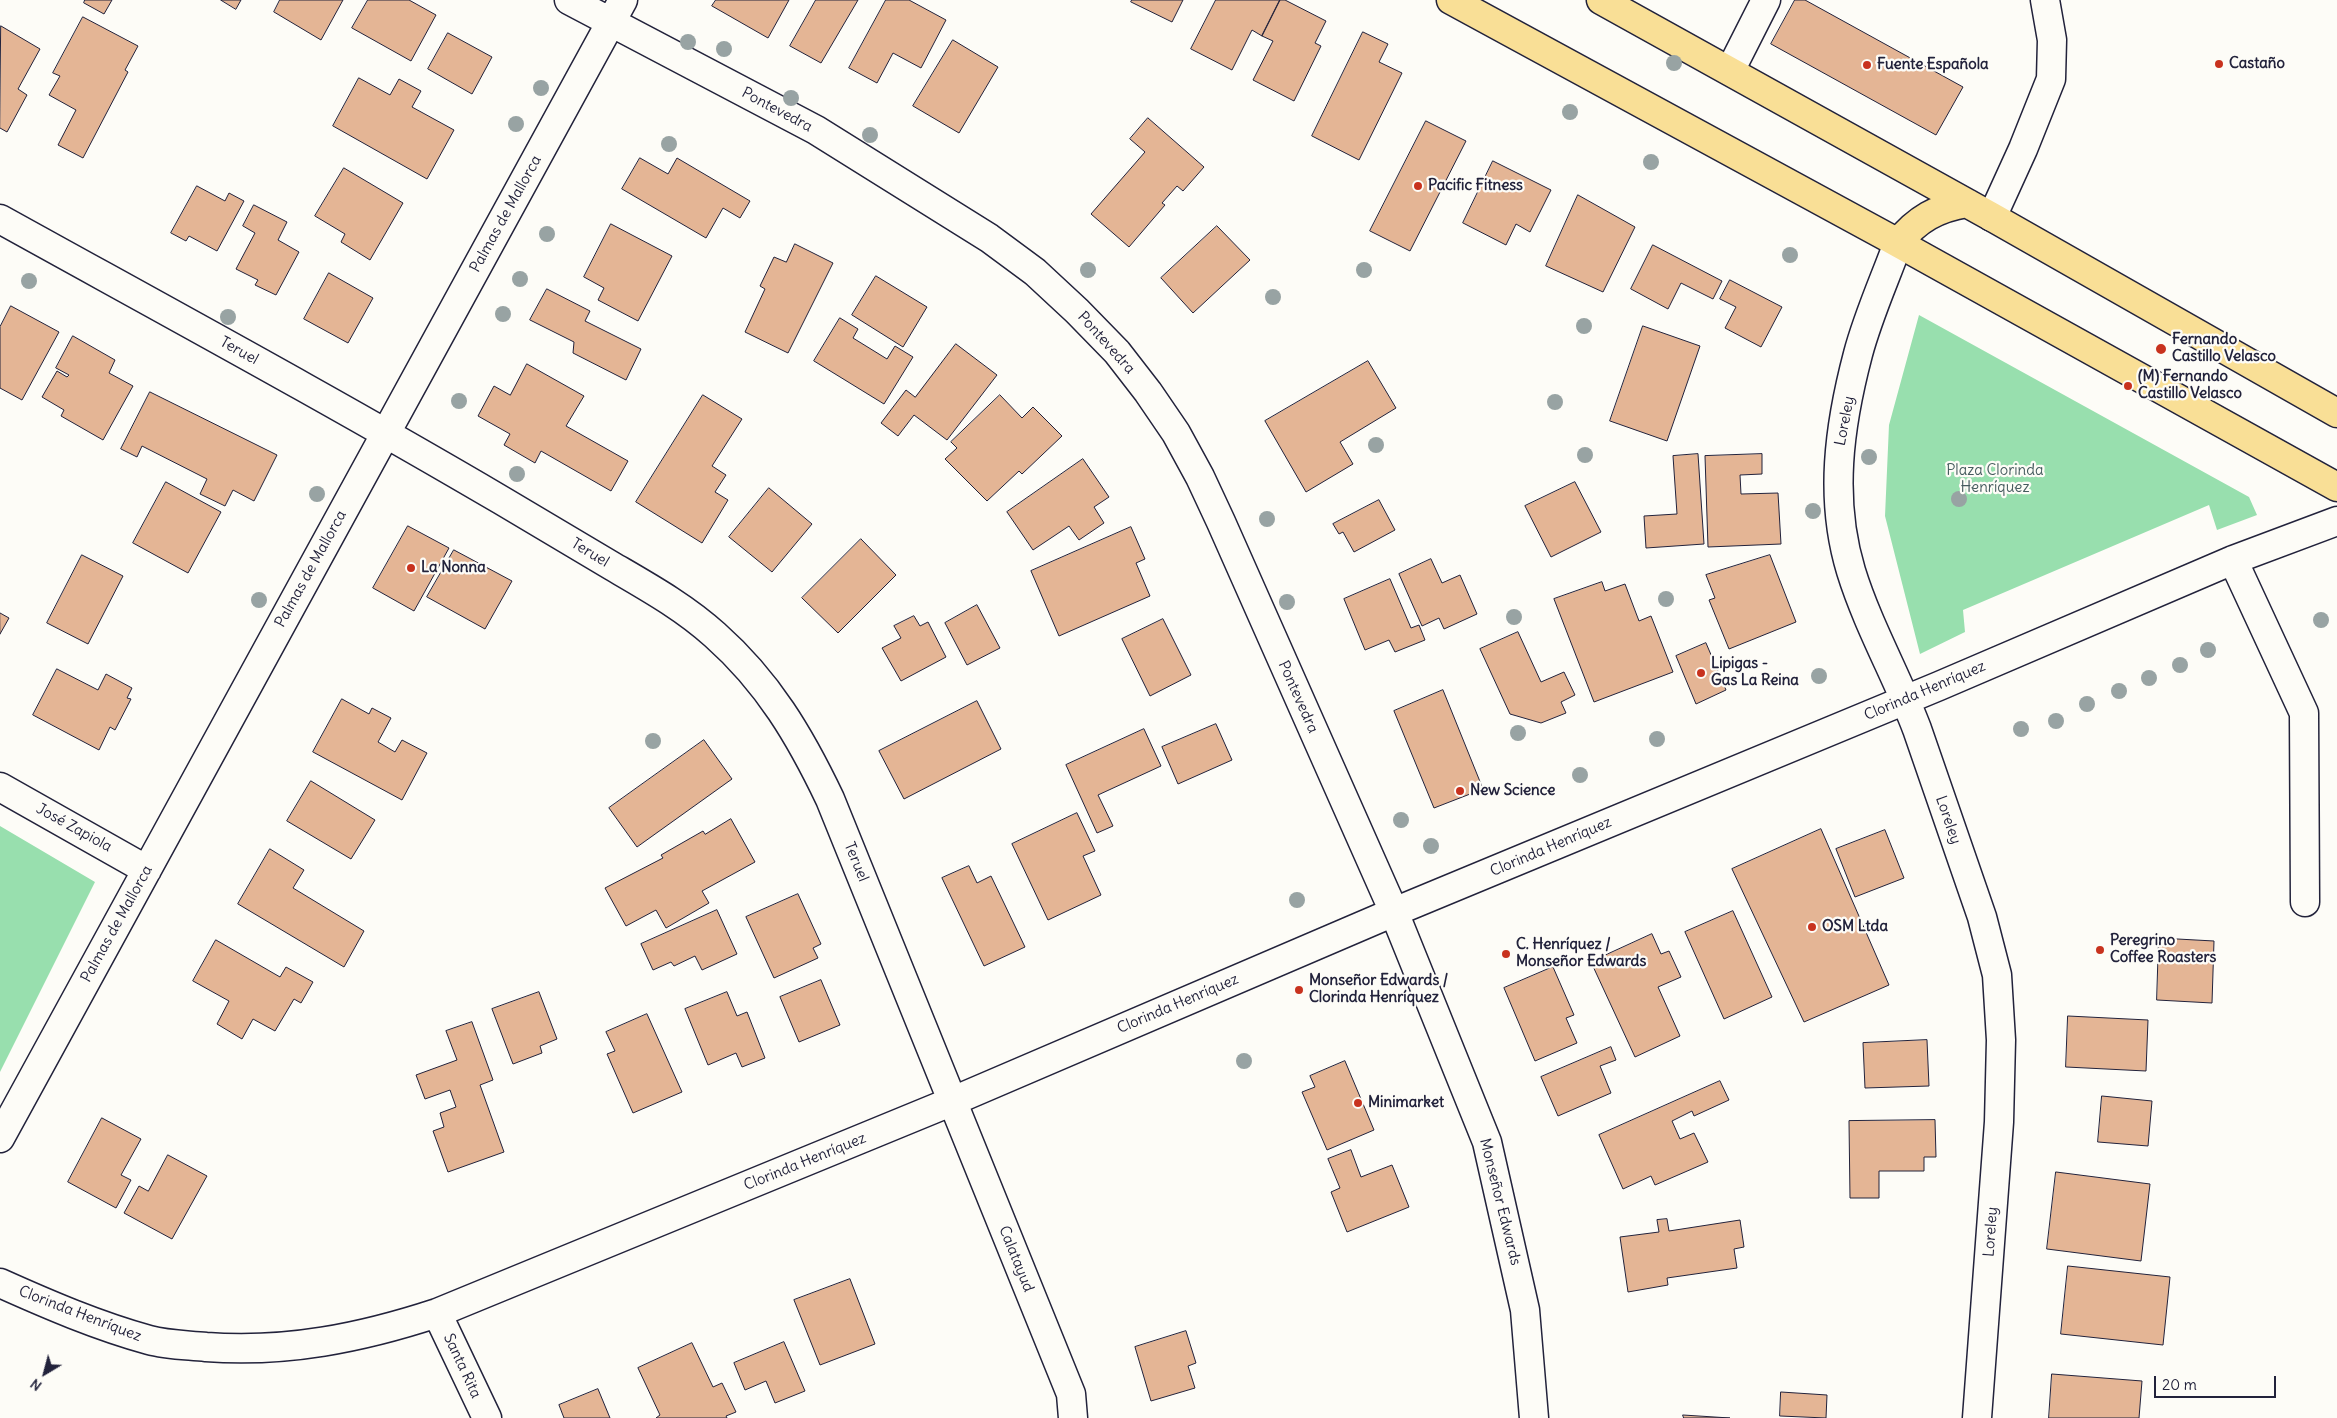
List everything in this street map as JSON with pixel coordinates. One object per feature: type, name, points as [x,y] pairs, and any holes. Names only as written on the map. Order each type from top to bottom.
[{"type":"main road","points":[[1451,0],[1898,243],[2337,486]]},
{"type":"main road","points":[[1601,0],[1992,217],[2337,413]]},
{"type":"main road","points":[[1898,243],[1917,222],[1933,212],[1967,203]]},
{"type":"street","name":"Pontevedra","points":[[569,0],[617,11],[816,130],[989,238],[1035,272],[1077,310],[1117,352],[1148,392],[1176,433],[1200,477],[1394,912]]},
{"type":"street","points":[[1730,71],[1766,0]]},
{"type":"street","points":[[1992,217],[2023,149],[2051,80],[2052,40],[2050,16],[2045,0]]},
{"type":"street","name":"Palmas de Mallorca","points":[[0,1138],[617,11]]},
{"type":"street","name":"Teruel","points":[[0,219],[386,432],[676,604],[714,634],[750,668],[782,708],[808,752],[827,791],[953,1101]]},
{"type":"street","name":"Loreley","points":[[1898,243],[1858,353],[1838,458],[1840,524],[1851,570],[1866,615],[1906,700],[1982,917],[1997,975],[2001,1040],[1999,1122],[1977,1418]]},
{"type":"street","name":"Clorinda Henríquez","points":[[0,1283],[88,1320],[151,1340],[225,1348],[274,1348],[330,1342],[384,1330],[438,1313],[953,1101],[1394,912],[1906,700],[2233,560],[2337,521]]},
{"type":"street","points":[[2233,560],[2304,713],[2305,902]]},
{"type":"street","name":"José Zapiola","points":[[0,787],[147,870]]},
{"type":"street","name":"Monseñor Edwards","points":[[1394,912],[1487,1142],[1525,1310],[1534,1418]]},
{"type":"street","name":"Calatayud","points":[[953,1101],[1071,1394],[1074,1418]]},
{"type":"street","name":"Santa Rita","points":[[438,1313],[487,1418]]},
{"type":"green space","name":"Plaza Clorinda Henríquez","points":[[1919,315],[2249,497],[2257,515],[2217,530],[2209,505],[1963,610],[1965,632],[1920,654],[1885,516],[1889,425]]},
{"type":"green space","points":[[0,826],[95,882],[0,1072]]},
{"type":"building","points":[[85,0],[112,0],[104,14],[84,3]]},
{"type":"building","points":[[221,0],[241,0],[236,9]]},
{"type":"building","points":[[280,0],[343,0],[321,40],[274,12]]},
{"type":"building","points":[[368,0],[409,0],[436,15],[411,61],[352,28]]},
{"type":"building","points":[[716,0],[789,0],[768,38],[712,6]]},
{"type":"building","points":[[816,0],[858,0],[821,63],[790,46]]},
{"type":"building","points":[[886,0],[909,0],[946,20],[921,68],[893,53],[877,83],[849,68]]},
{"type":"building","points":[[1132,0],[1183,0],[1172,22],[1131,2]]},
{"type":"building","points":[[1216,0],[1280,0],[1262,36],[1252,30],[1232,70],[1191,49]]},
{"type":"building","points":[[1280,0],[1285,0],[1326,21],[1315,43],[1321,46],[1294,101],[1253,80],[1273,41],[1262,36]]},
{"type":"building","name":"Fuente Española","points":[[1795,0],[1805,0],[1963,87],[1936,135],[1771,44]]},
{"type":"building","points":[[83,17],[138,46],[125,70],[128,72],[83,158],[58,145],[76,110],[49,95],[60,76],[53,73]]},
{"type":"building","points":[[1,26],[40,49],[18,89],[27,95],[7,132],[0,128]]},
{"type":"building","points":[[1363,32],[1388,44],[1379,62],[1402,73],[1359,160],[1312,136]]},
{"type":"building","points":[[448,33],[492,57],[472,94],[428,69]]},
{"type":"building","points":[[953,40],[998,67],[959,133],[913,106]]},
{"type":"building","points":[[359,78],[390,95],[399,79],[421,91],[412,107],[454,130],[427,179],[333,126]]},
{"type":"building","points":[[1148,118],[1204,167],[1183,191],[1177,186],[1162,203],[1165,205],[1129,247],[1091,214],[1145,152],[1130,139]]},
{"type":"building","name":"Pacific Fitness","points":[[1426,121],[1466,141],[1410,251],[1370,231]]},
{"type":"building","points":[[640,158],[668,174],[677,158],[750,201],[740,218],[723,208],[706,238],[622,189]]},
{"type":"building","points":[[1493,161],[1551,190],[1530,232],[1516,224],[1506,245],[1463,223]]},
{"type":"building","points":[[344,168],[403,203],[370,260],[341,242],[345,234],[315,216]]},
{"type":"building","points":[[197,186],[225,201],[229,193],[244,201],[217,251],[189,236],[186,241],[171,233]]},
{"type":"building","points":[[1578,195],[1635,227],[1603,292],[1546,266]]},
{"type":"building","points":[[254,205],[287,222],[278,240],[299,252],[276,295],[255,285],[258,280],[236,269],[255,233],[243,226]]},
{"type":"building","points":[[611,224],[672,256],[638,321],[598,300],[604,288],[584,277]]},
{"type":"building","points":[[1217,226],[1250,260],[1193,313],[1161,278]]},
{"type":"building","points":[[795,244],[833,263],[788,353],[745,332],[765,289],[760,286],[774,257],[786,262]]},
{"type":"building","points":[[1653,245],[1722,281],[1713,299],[1681,283],[1668,309],[1631,289]]},
{"type":"building","points":[[329,273],[373,298],[348,343],[304,319]]},
{"type":"building","points":[[876,276],[927,307],[903,347],[852,315]]},
{"type":"building","points":[[1730,280],[1782,307],[1761,347],[1725,328],[1736,307],[1720,299]]},
{"type":"building","points":[[547,289],[590,311],[585,321],[641,349],[626,380],[573,353],[574,342],[530,320]]},
{"type":"building","points":[[11,306],[59,332],[22,400],[0,388],[0,327]]},
{"type":"building","points":[[840,318],[858,329],[853,338],[887,359],[895,346],[913,357],[884,404],[814,361]]},
{"type":"building","points":[[1643,326],[1700,346],[1667,441],[1610,421]]},
{"type":"building","points":[[73,336],[115,360],[109,373],[133,386],[103,440],[61,416],[64,410],[42,397],[57,371],[67,377],[69,375],[56,368]]},
{"type":"building","points":[[956,344],[997,375],[947,440],[914,415],[898,436],[881,423],[906,390],[915,397]]},
{"type":"building","points":[[1368,361],[1396,408],[1340,442],[1353,464],[1306,492],[1265,421]]},
{"type":"building","points":[[527,364],[584,396],[566,426],[628,461],[611,491],[541,451],[535,463],[504,445],[510,434],[478,416],[494,386],[510,395]]},
{"type":"building","points":[[150,392],[277,455],[254,501],[233,490],[225,506],[200,494],[207,479],[142,446],[137,457],[121,449]]},
{"type":"building","points":[[703,395],[742,419],[712,466],[726,475],[715,492],[728,500],[702,543],[636,502]]},
{"type":"building","points":[[1000,395],[1022,418],[1033,407],[1062,436],[1022,474],[1019,471],[987,501],[945,459],[957,448],[951,442]]},
{"type":"building","points":[[1698,454],[1704,544],[1646,548],[1644,516],[1677,514],[1673,456]]},
{"type":"building","points":[[1762,454],[1762,474],[1740,475],[1741,494],[1778,493],[1781,544],[1708,547],[1705,456]]},
{"type":"building","points":[[1083,459],[1109,497],[1094,507],[1104,523],[1079,540],[1069,526],[1033,550],[1007,512]]},
{"type":"building","points":[[166,482],[221,512],[188,573],[133,543]]},
{"type":"building","points":[[1575,482],[1601,532],[1551,557],[1525,506]]},
{"type":"building","points":[[769,488],[812,524],[772,572],[729,537]]},
{"type":"building","points":[[1379,500],[1395,530],[1354,552],[1343,532],[1339,534],[1333,524]]},
{"type":"building","name":"La Nonna","points":[[408,526],[449,548],[414,611],[373,588]]},
{"type":"building","points":[[1131,527],[1145,559],[1136,563],[1150,596],[1059,636],[1031,571]]},
{"type":"building","points":[[861,539],[896,575],[838,633],[802,598]]},
{"type":"building","points":[[454,550],[512,581],[485,629],[427,597]]},
{"type":"building","points":[[82,555],[123,576],[88,644],[47,623]]},
{"type":"building","points":[[1770,555],[1796,622],[1729,649],[1709,600],[1715,598],[1706,575]]},
{"type":"building","points":[[1431,559],[1442,583],[1460,575],[1477,614],[1444,629],[1439,618],[1422,626],[1399,574]]},
{"type":"building","points":[[1390,579],[1411,628],[1419,625],[1425,640],[1395,652],[1389,640],[1365,650],[1344,599]]},
{"type":"building","points":[[1602,582],[1605,591],[1625,584],[1639,621],[1651,616],[1673,672],[1594,702],[1554,599]]},
{"type":"building","points":[[977,605],[1000,648],[967,665],[945,623]]},
{"type":"building","points":[[0,613],[9,618],[0,634]]},
{"type":"building","points":[[914,616],[920,626],[928,622],[946,657],[901,681],[882,648],[901,638],[894,626]]},
{"type":"building","points":[[1163,619],[1191,675],[1150,696],[1122,639]]},
{"type":"building","points":[[1518,632],[1541,682],[1564,672],[1575,695],[1561,702],[1566,713],[1541,723],[1510,714],[1480,649]]},
{"type":"building","name":"Lipigas - Gas La Reina","points":[[1706,643],[1726,690],[1696,704],[1676,656]]},
{"type":"building","points":[[57,669],[98,690],[106,674],[132,688],[127,698],[131,699],[115,730],[110,727],[99,750],[33,715]]},
{"type":"building","points":[[1443,690],[1483,789],[1434,808],[1394,711]]},
{"type":"building","points":[[342,699],[369,714],[372,708],[391,718],[378,742],[395,752],[402,740],[427,753],[402,800],[313,752]]},
{"type":"building","points":[[977,701],[1001,749],[904,799],[879,751]]},
{"type":"building","points":[[1216,724],[1232,760],[1178,784],[1162,747]]},
{"type":"building","points":[[1144,729],[1161,766],[1098,795],[1113,826],[1097,833],[1066,765]]},
{"type":"building","points":[[704,740],[732,779],[637,847],[609,808]]},
{"type":"building","points":[[311,781],[375,820],[351,859],[287,821]]},
{"type":"building","points":[[1077,813],[1095,851],[1083,856],[1101,895],[1048,920],[1012,844]]},
{"type":"building","points":[[731,819],[755,862],[702,891],[709,903],[666,928],[656,910],[626,926],[605,888],[663,858],[661,855],[703,831],[705,834]]},
{"type":"building","name":"OSM Ltda","points":[[1821,829],[1889,985],[1804,1022],[1732,869]]},
{"type":"building","points":[[1885,830],[1904,878],[1855,897],[1836,849]]},
{"type":"building","points":[[270,849],[304,870],[293,888],[364,931],[344,967],[238,904]]},
{"type":"building","points":[[969,866],[977,883],[991,876],[1025,947],[984,966],[942,878]]},
{"type":"building","points":[[798,894],[821,944],[813,948],[818,958],[774,978],[746,917]]},
{"type":"building","points":[[717,910],[737,954],[702,970],[695,956],[674,966],[671,962],[653,970],[641,944]]},
{"type":"building","points":[[1733,911],[1772,997],[1724,1019],[1685,932]]},
{"type":"building","points":[[1652,934],[1661,954],[1669,951],[1681,977],[1658,987],[1680,1036],[1635,1057],[1591,962]]},
{"type":"building","points":[[2159,938],[2214,941],[2212,1003],[2157,1000]]},
{"type":"building","points":[[216,940],[280,977],[286,967],[313,982],[301,1003],[294,999],[275,1031],[253,1019],[242,1039],[217,1024],[229,1001],[193,981]]},
{"type":"building","points":[[1553,967],[1574,1015],[1566,1018],[1577,1043],[1535,1061],[1504,988]]},
{"type":"building","points":[[821,980],[840,1025],[799,1042],[780,997]]},
{"type":"building","points":[[539,992],[557,1039],[540,1046],[542,1053],[513,1064],[492,1009]]},
{"type":"building","points":[[727,992],[737,1016],[747,1012],[765,1058],[742,1067],[736,1053],[708,1065],[685,1009]]},
{"type":"building","points":[[647,1014],[682,1092],[633,1113],[607,1054],[615,1051],[606,1032]]},
{"type":"building","points":[[2068,1016],[2148,1020],[2146,1071],[2066,1067]]},
{"type":"building","points":[[472,1022],[493,1080],[480,1085],[504,1152],[448,1172],[433,1131],[444,1127],[440,1113],[456,1107],[450,1090],[425,1099],[416,1075],[457,1060],[446,1031]]},
{"type":"building","points":[[1927,1040],[1929,1086],[1865,1088],[1863,1043]]},
{"type":"building","points":[[1611,1047],[1616,1060],[1600,1066],[1611,1093],[1558,1116],[1541,1077]]},
{"type":"building","points":[[1345,1061],[1374,1130],[1327,1150],[1302,1092],[1315,1087],[1310,1076]]},
{"type":"building","points":[[1720,1081],[1729,1100],[1694,1116],[1692,1111],[1672,1121],[1680,1139],[1694,1133],[1708,1162],[1655,1185],[1651,1176],[1623,1189],[1599,1135]]},
{"type":"building","points":[[2102,1096],[2152,1101],[2148,1146],[2098,1142]]},
{"type":"building","points":[[102,1118],[141,1139],[121,1175],[131,1180],[116,1208],[68,1182]]},
{"type":"building","points":[[1935,1120],[1936,1157],[1924,1157],[1924,1171],[1879,1171],[1879,1198],[1850,1198],[1849,1121]]},
{"type":"building","points":[[1351,1150],[1361,1177],[1392,1165],[1409,1207],[1347,1232],[1331,1192],[1340,1188],[1328,1159]]},
{"type":"building","points":[[168,1155],[207,1176],[172,1239],[124,1213],[139,1186],[148,1191]]},
{"type":"building","points":[[2056,1172],[2150,1184],[2141,1261],[2047,1249]]},
{"type":"building","points":[[1667,1219],[1669,1231],[1740,1220],[1744,1247],[1734,1249],[1737,1268],[1667,1278],[1668,1285],[1628,1292],[1620,1237],[1659,1232],[1657,1220]]},
{"type":"building","points":[[2068,1266],[2170,1277],[2163,1345],[2061,1334]]},
{"type":"building","points":[[850,1279],[875,1344],[820,1365],[794,1300]]},
{"type":"building","points":[[1186,1331],[1196,1363],[1188,1366],[1195,1388],[1151,1401],[1135,1347]]},
{"type":"building","points":[[784,1342],[805,1391],[775,1403],[766,1381],[745,1390],[734,1363]]},
{"type":"building","points":[[692,1343],[713,1387],[722,1383],[736,1412],[726,1416],[727,1418],[656,1418],[660,1415],[638,1368]]},
{"type":"building","points":[[2052,1374],[2142,1381],[2139,1418],[2049,1418]]},
{"type":"building","points":[[598,1389],[610,1418],[564,1418],[559,1405]]},
{"type":"building","points":[[1781,1392],[1827,1395],[1826,1418],[1780,1416]]},
{"type":"building","points":[[1683,1415],[1730,1418],[1684,1418]]},
{"type":"place","name":"Castaño","points":[[2219,64]]},
{"type":"place","name":"Fuente Española","points":[[1867,65]]},
{"type":"place","name":"Pacific Fitness","points":[[1418,186]]},
{"type":"place","name":"Fernando Castillo Velasco","points":[[2161,349]]},
{"type":"place","name":"(M) Fernando Castillo Velasco","points":[[2128,386]]},
{"type":"place","name":"La Nonna","points":[[411,568]]},
{"type":"place","name":"Lipigas - Gas La Reina","points":[[1701,673]]},
{"type":"place","name":"New Science","points":[[1460,791]]},
{"type":"place","name":"OSM Ltda","points":[[1812,927]]},
{"type":"place","name":"Peregrino Coffee Roasters","points":[[2100,950]]},
{"type":"place","name":"C. Henríquez / Monseñor Edwards","points":[[1506,954]]},
{"type":"place","name":"Monseñor Edwards / Clorinda Henríquez","points":[[1299,990]]},
{"type":"place","name":"Minimarket","points":[[1358,1103]]}]
